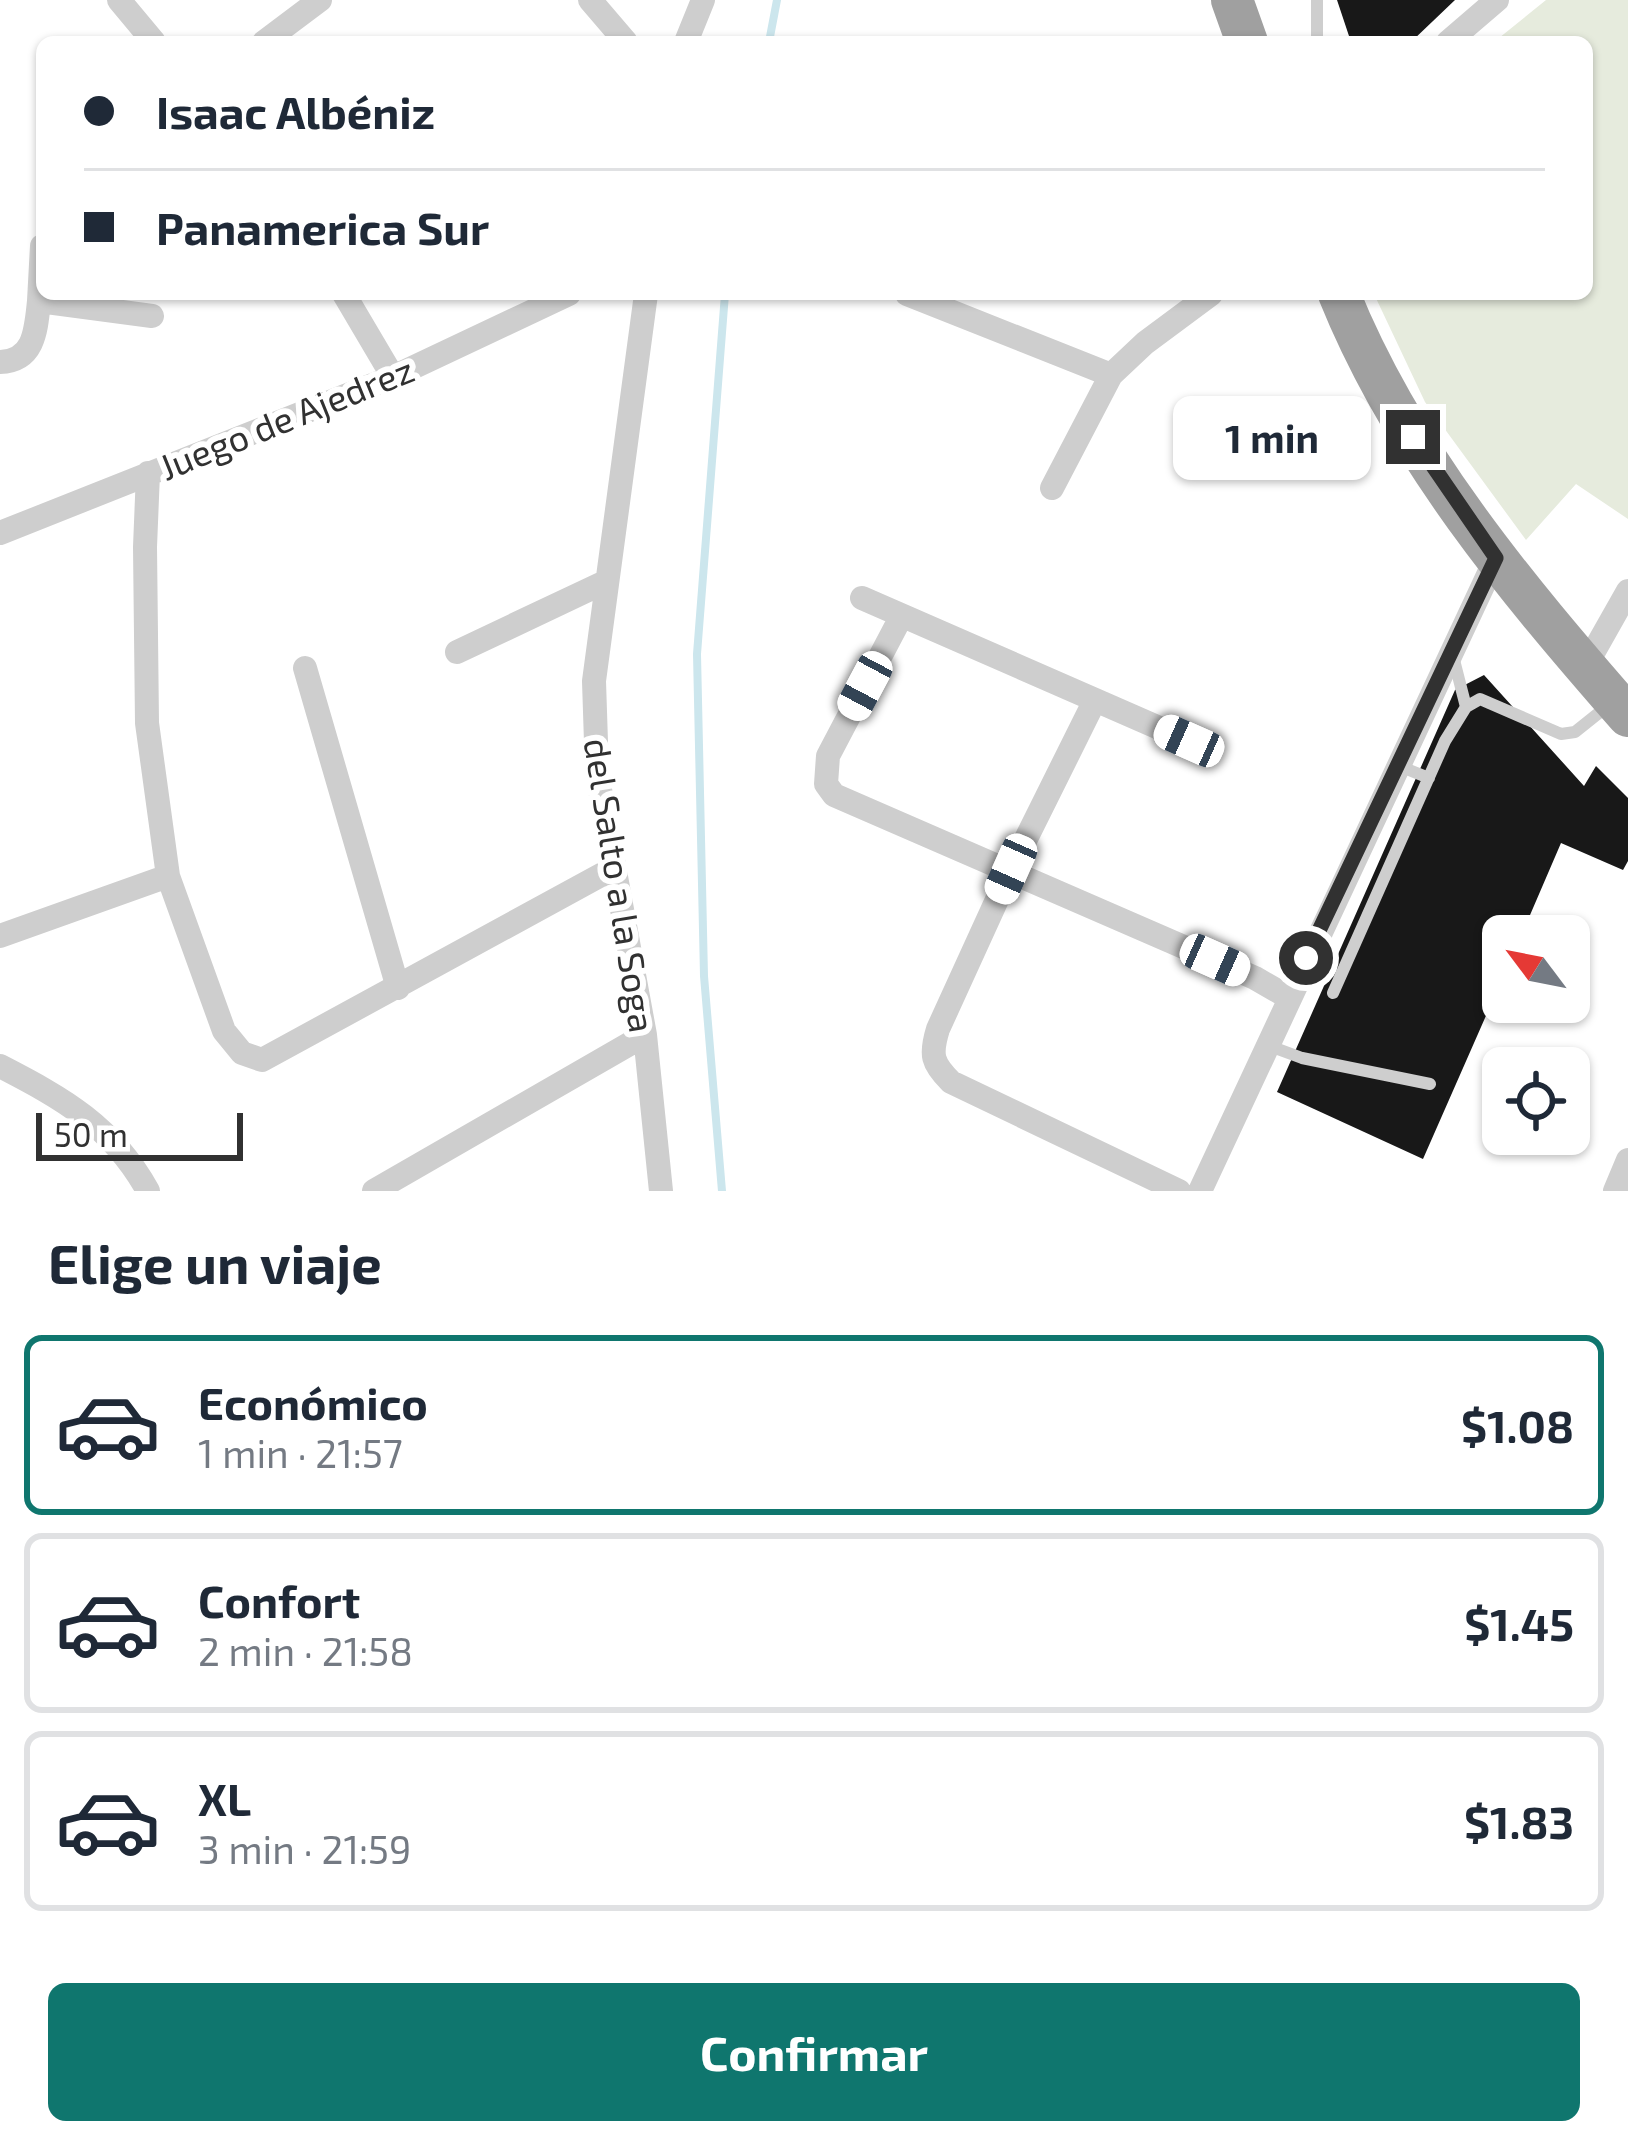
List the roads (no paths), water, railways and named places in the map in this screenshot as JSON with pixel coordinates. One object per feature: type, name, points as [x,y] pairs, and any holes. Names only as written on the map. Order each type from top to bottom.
[{"type":"highway","points":[[1232,0],[1244,36]]},
{"type":"highway","points":[[1342,300],[1391,400],[1434,473],[1496,558],[1622,708]]},
{"type":"street","points":[[119,0],[149,36]]},
{"type":"street","points":[[272,36],[320,0]]},
{"type":"street","points":[[590,0],[621,36]]},
{"type":"street","points":[[688,36],[703,0]]},
{"type":"street","points":[[1455,36],[1497,0]]},
{"type":"street","points":[[348,300],[393,376]]},
{"type":"street","name":"Juego de Ajedrez","points":[[0,533],[393,376],[556,300]]},
{"type":"street","name":"del Salto a la Soga","points":[[645,300],[594,681],[597,773],[645,1035],[661,1191]]},
{"type":"street","points":[[922,300],[1111,376]]},
{"type":"street","points":[[1052,488],[1111,376],[1202,300]]},
{"type":"street","points":[[0,362],[14,362],[28,351],[39,301],[152,316]]},
{"type":"street","points":[[148,473],[147,723],[168,876],[224,1031],[242,1053],[262,1060],[612,869]]},
{"type":"street","points":[[1200,1191],[1496,558]]},
{"type":"street","points":[[457,652],[605,582]]},
{"type":"street","points":[[1586,667],[1628,591]]},
{"type":"street","points":[[862,598],[1189,741]]},
{"type":"street","points":[[901,617],[828,756],[826,784],[834,795],[1256,978],[1288,997]]},
{"type":"street","points":[[305,668],[398,988]]},
{"type":"street","points":[[1095,700],[1011,869],[931,1054],[935,1066],[951,1082],[1179,1191]]},
{"type":"street","points":[[0,935],[168,876]]},
{"type":"street","points":[[374,1191],[645,1035]]},
{"type":"street","points":[[0,1066],[66,1100],[127,1154],[148,1191]]},
{"type":"street","points":[[1615,1191],[1628,1160]]},
{"type":"lane","points":[[1317,0],[1317,36]]},
{"type":"lane","points":[[1452,652],[1466,707]]},
{"type":"lane","points":[[1333,993],[1445,741],[1466,707],[1480,699],[1561,734],[1575,732],[1622,708]]},
{"type":"lane","points":[[1399,766],[1430,778]]},
{"type":"lane","points":[[1266,1044],[1302,1058],[1430,1084]]},
{"type":"waterway","points":[[770,36],[777,0]]},
{"type":"waterway","points":[[722,1191],[704,976],[697,654],[725,300]]}]
